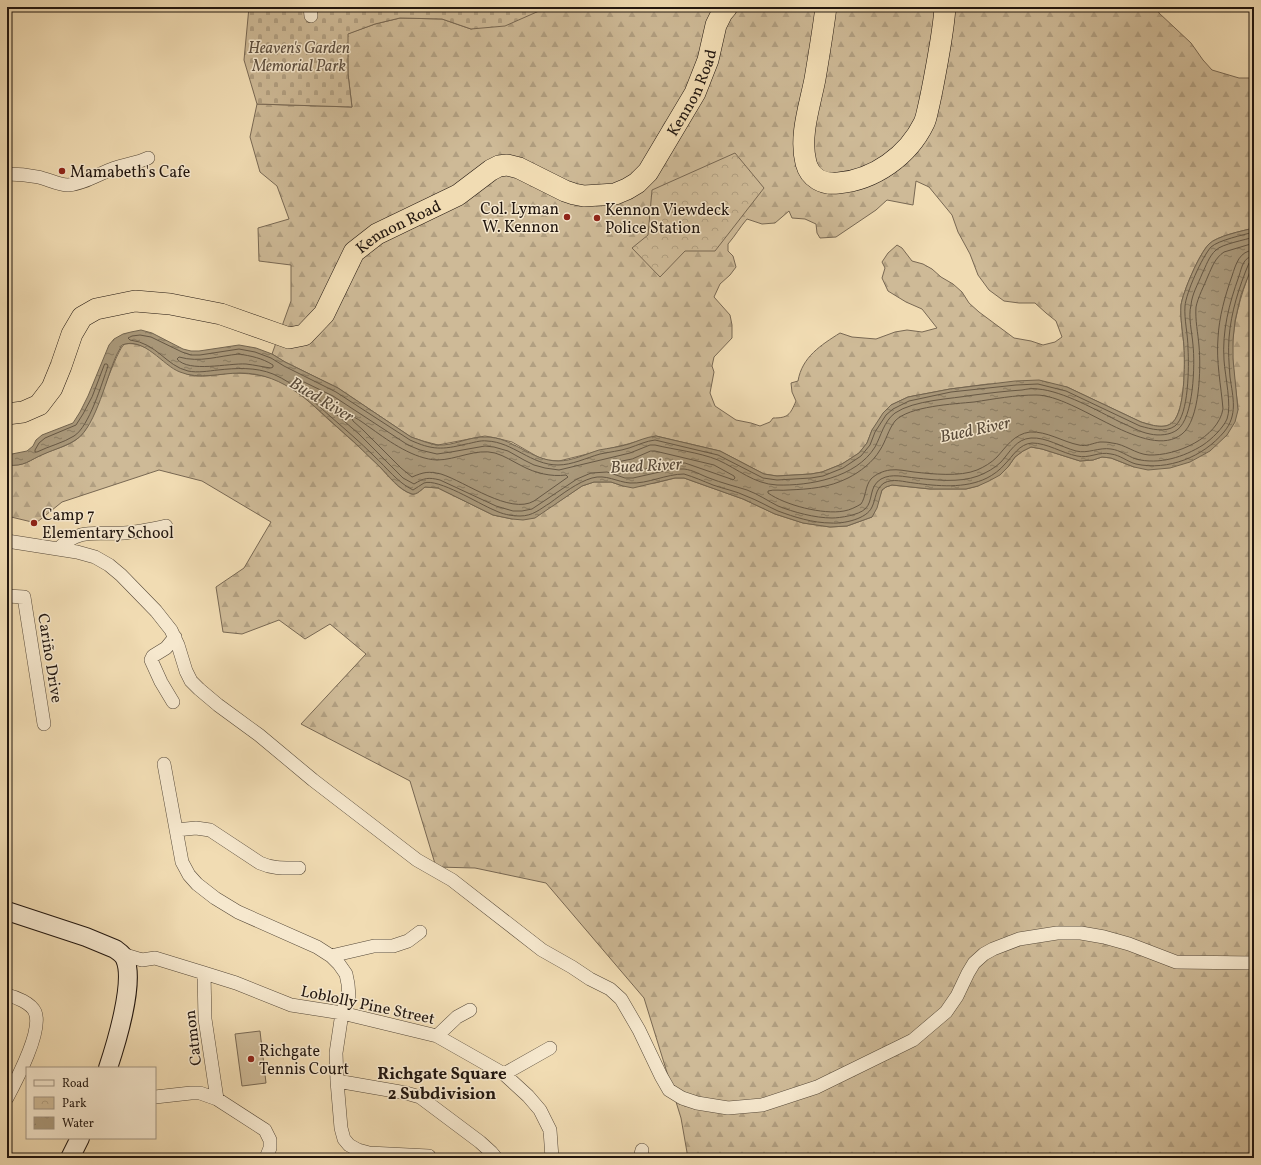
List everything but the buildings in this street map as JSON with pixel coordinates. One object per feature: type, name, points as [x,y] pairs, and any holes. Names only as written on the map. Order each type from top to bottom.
[{"type":"highway","name":"Kennon Road","points":[[7,414],[23,412],[39,405],[52,388],[72,334],[82,317],[96,309],[135,300],[170,304],[221,314],[289,338],[304,335],[324,314],[354,252],[377,234],[458,195],[491,170],[499,166],[507,165],[519,168],[565,191],[584,196],[615,194],[627,189],[637,183],[648,172],[695,93],[708,60],[716,25],[727,7]]},
{"type":"highway","points":[[826,7],[805,128],[804,148],[808,170],[815,178],[823,183],[836,184],[857,180],[888,165],[911,144],[924,123],[934,87],[945,7]]},
{"type":"main road","points":[[7,911],[86,937],[122,954],[126,961],[128,971],[125,1004],[108,1067]]},
{"type":"main road","points":[[70,1158],[80,1139]]},
{"type":"street","points":[[7,174],[28,175],[68,185],[77,183],[114,168],[148,158]]},
{"type":"street","points":[[58,549],[65,542],[74,537],[94,532],[124,533],[166,526]]},
{"type":"street","points":[[7,541],[78,552],[95,557],[109,565],[121,575],[156,611],[168,626],[175,637],[186,672],[191,681],[199,689],[259,735],[313,780],[417,860],[452,880],[542,950],[572,967],[590,980],[610,989],[620,999],[640,1030],[669,1090],[682,1098],[697,1103],[728,1108],[762,1105],[817,1087],[913,1040],[946,1012],[957,996],[974,963],[984,954],[993,949],[1019,939],[1057,933],[1081,933],[1104,937],[1128,944],[1176,962],[1254,963]]},
{"type":"street","name":"Cariño Drive","points":[[7,596],[24,597],[44,724]]},
{"type":"street","points":[[172,702],[161,682],[152,660],[153,656],[166,648],[175,637]]},
{"type":"street","points":[[164,764],[182,862],[189,875],[197,884],[215,898],[238,912],[316,947],[331,956],[346,974],[349,997],[342,1013],[336,1053],[341,1128],[344,1138],[349,1145],[358,1150],[369,1153],[429,1156]]},
{"type":"street","points":[[176,830],[196,828],[210,830],[268,867],[278,869],[299,868]]},
{"type":"street","points":[[331,956],[374,946],[393,946],[408,941],[420,932]]},
{"type":"street","name":"Loblolly Pine Street","points":[[122,954],[142,960],[155,958],[236,983],[291,1005],[342,1013],[437,1036],[504,1074],[528,1096],[540,1110],[550,1130],[552,1158]]},
{"type":"street","name":"Catmon","points":[[204,973],[205,1019],[217,1099]]},
{"type":"street","points":[[7,994],[30,1006],[35,1012],[37,1020],[35,1031],[21,1073],[7,1098]]},
{"type":"street","points":[[437,1036],[457,1017],[470,1010]]},
{"type":"street","points":[[504,1074],[550,1048]]},
{"type":"street","points":[[337,1081],[406,1093],[420,1097],[480,1142],[496,1158]]},
{"type":"street","points":[[156,1097],[191,1093],[204,1094],[217,1099],[265,1130],[270,1140],[270,1148],[266,1158]]},
{"type":"green space","name":"Heaven's Garden Memorial Park","points":[[249,7],[542,7],[539,11],[505,26],[471,29],[442,19],[400,18],[375,24],[348,34],[348,74],[352,107],[257,104],[244,60]]},
{"type":"green space","points":[[542,7],[1157,7],[1159,13],[1191,43],[1212,70],[1239,78],[1254,78],[1254,228],[1224,236],[1209,244],[1196,264],[1188,283],[1181,305],[1184,375],[1182,397],[1177,416],[1173,422],[1166,426],[1158,426],[1141,422],[1067,387],[988,384],[950,389],[908,397],[891,405],[872,430],[867,443],[859,453],[842,464],[822,472],[777,476],[764,474],[720,451],[656,436],[559,461],[547,460],[538,457],[512,442],[485,436],[438,445],[411,437],[338,388],[272,354],[291,301],[291,265],[259,261],[258,228],[289,219],[277,186],[260,172],[250,137],[257,104],[352,107],[348,74],[347,34],[375,24],[400,18],[442,19],[471,29],[539,11]],"holes":[[[916,181],[929,187],[952,215],[958,232],[970,254],[978,275],[989,290],[1004,301],[1035,303],[1056,321],[1062,337],[1055,342],[1043,345],[1014,338],[979,312],[969,303],[962,292],[953,284],[941,277],[932,269],[923,264],[912,261],[902,248],[897,245],[888,253],[882,262],[885,268],[882,278],[888,291],[906,302],[922,309],[937,328],[922,332],[907,330],[895,332],[876,339],[852,337],[840,333],[813,352],[804,365],[798,381],[791,383],[792,392],[796,401],[790,413],[782,417],[773,418],[770,422],[760,426],[736,420],[715,406],[710,393],[714,372],[712,366],[714,357],[732,338],[732,325],[730,315],[714,297],[720,284],[736,267],[733,256],[728,251],[728,244],[747,219],[762,224],[775,223],[789,211],[792,218],[805,219],[816,224],[817,233],[820,238],[836,237],[876,210],[887,200],[913,205]]]},
{"type":"green space","points":[[735,153],[764,188],[715,251],[685,251],[660,277],[632,248],[648,235],[652,190]]},
{"type":"green space","points":[[1254,261],[1254,1158],[688,1158],[681,1118],[644,998],[546,883],[475,868],[436,867],[410,781],[301,724],[366,654],[330,624],[305,639],[279,620],[242,634],[223,632],[216,587],[244,568],[271,522],[202,481],[159,470],[62,502],[36,523],[7,516],[7,465],[19,465],[65,446],[79,437],[88,426],[121,348],[125,344],[133,344],[149,349],[187,374],[203,376],[246,373],[277,380],[293,389],[308,401],[366,453],[402,489],[414,494],[418,493],[425,487],[438,488],[493,515],[512,519],[552,506],[582,486],[594,482],[611,482],[623,486],[684,478],[743,499],[775,514],[803,523],[830,527],[847,526],[872,517],[882,490],[892,485],[930,489],[966,489],[978,486],[1008,467],[1015,457],[1031,447],[1080,461],[1093,460],[1102,457],[1111,458],[1134,467],[1238,410],[1233,356],[1234,329],[1240,299]]},
{"type":"green space","name":"Richgate Tennis Court","points":[[260,1031],[266,1083],[242,1086],[235,1034]]},
{"type":"water","name":"Bued River","points":[[1254,228],[1254,261],[1241,295],[1235,321],[1233,340],[1233,359],[1238,410],[1235,422],[1227,435],[1210,451],[1190,462],[1170,468],[1148,470],[1134,467],[1111,458],[1102,457],[1093,460],[1080,461],[1031,447],[1015,457],[1000,475],[978,486],[966,489],[930,489],[892,485],[886,487],[882,490],[877,508],[872,517],[847,526],[830,527],[803,523],[775,514],[743,499],[684,478],[675,478],[633,488],[611,482],[594,482],[582,486],[535,518],[523,520],[512,519],[493,515],[438,488],[425,487],[418,493],[414,494],[407,492],[394,482],[354,442],[310,402],[285,385],[256,374],[240,373],[195,376],[187,374],[174,369],[146,348],[130,343],[122,345],[117,354],[90,423],[77,439],[27,462],[18,465],[7,465],[7,455],[27,451],[42,435],[73,423],[88,396],[109,345],[114,339],[123,334],[141,330],[152,333],[183,349],[191,351],[239,345],[256,348],[272,354],[338,388],[411,437],[428,443],[444,445],[480,437],[496,438],[539,457],[558,461],[574,459],[599,450],[626,445],[645,438],[656,436],[720,451],[764,474],[777,476],[811,474],[822,472],[842,464],[859,453],[867,443],[872,430],[883,413],[891,405],[908,397],[950,389],[1015,381],[1039,380],[1067,387],[1141,422],[1158,426],[1166,426],[1173,422],[1177,416],[1182,397],[1184,342],[1181,321],[1181,305],[1192,273],[1205,249],[1213,241],[1230,234]]},
{"type":"place","name":"Mamabeth's Cafe","points":[[62,171]]},
{"type":"place","name":"Col. Lyman W. Kennon","points":[[567,217]]},
{"type":"place","name":"Kennon Viewdeck Police Station","points":[[597,218]]},
{"type":"place","name":"Camp 7 Elementary School","points":[[34,523]]},
{"type":"place","name":"Richgate Tennis Court","points":[[251,1059]]},
{"type":"district","name":"Richgate Square 2 Subdivision","points":[[442,1083]]}]
